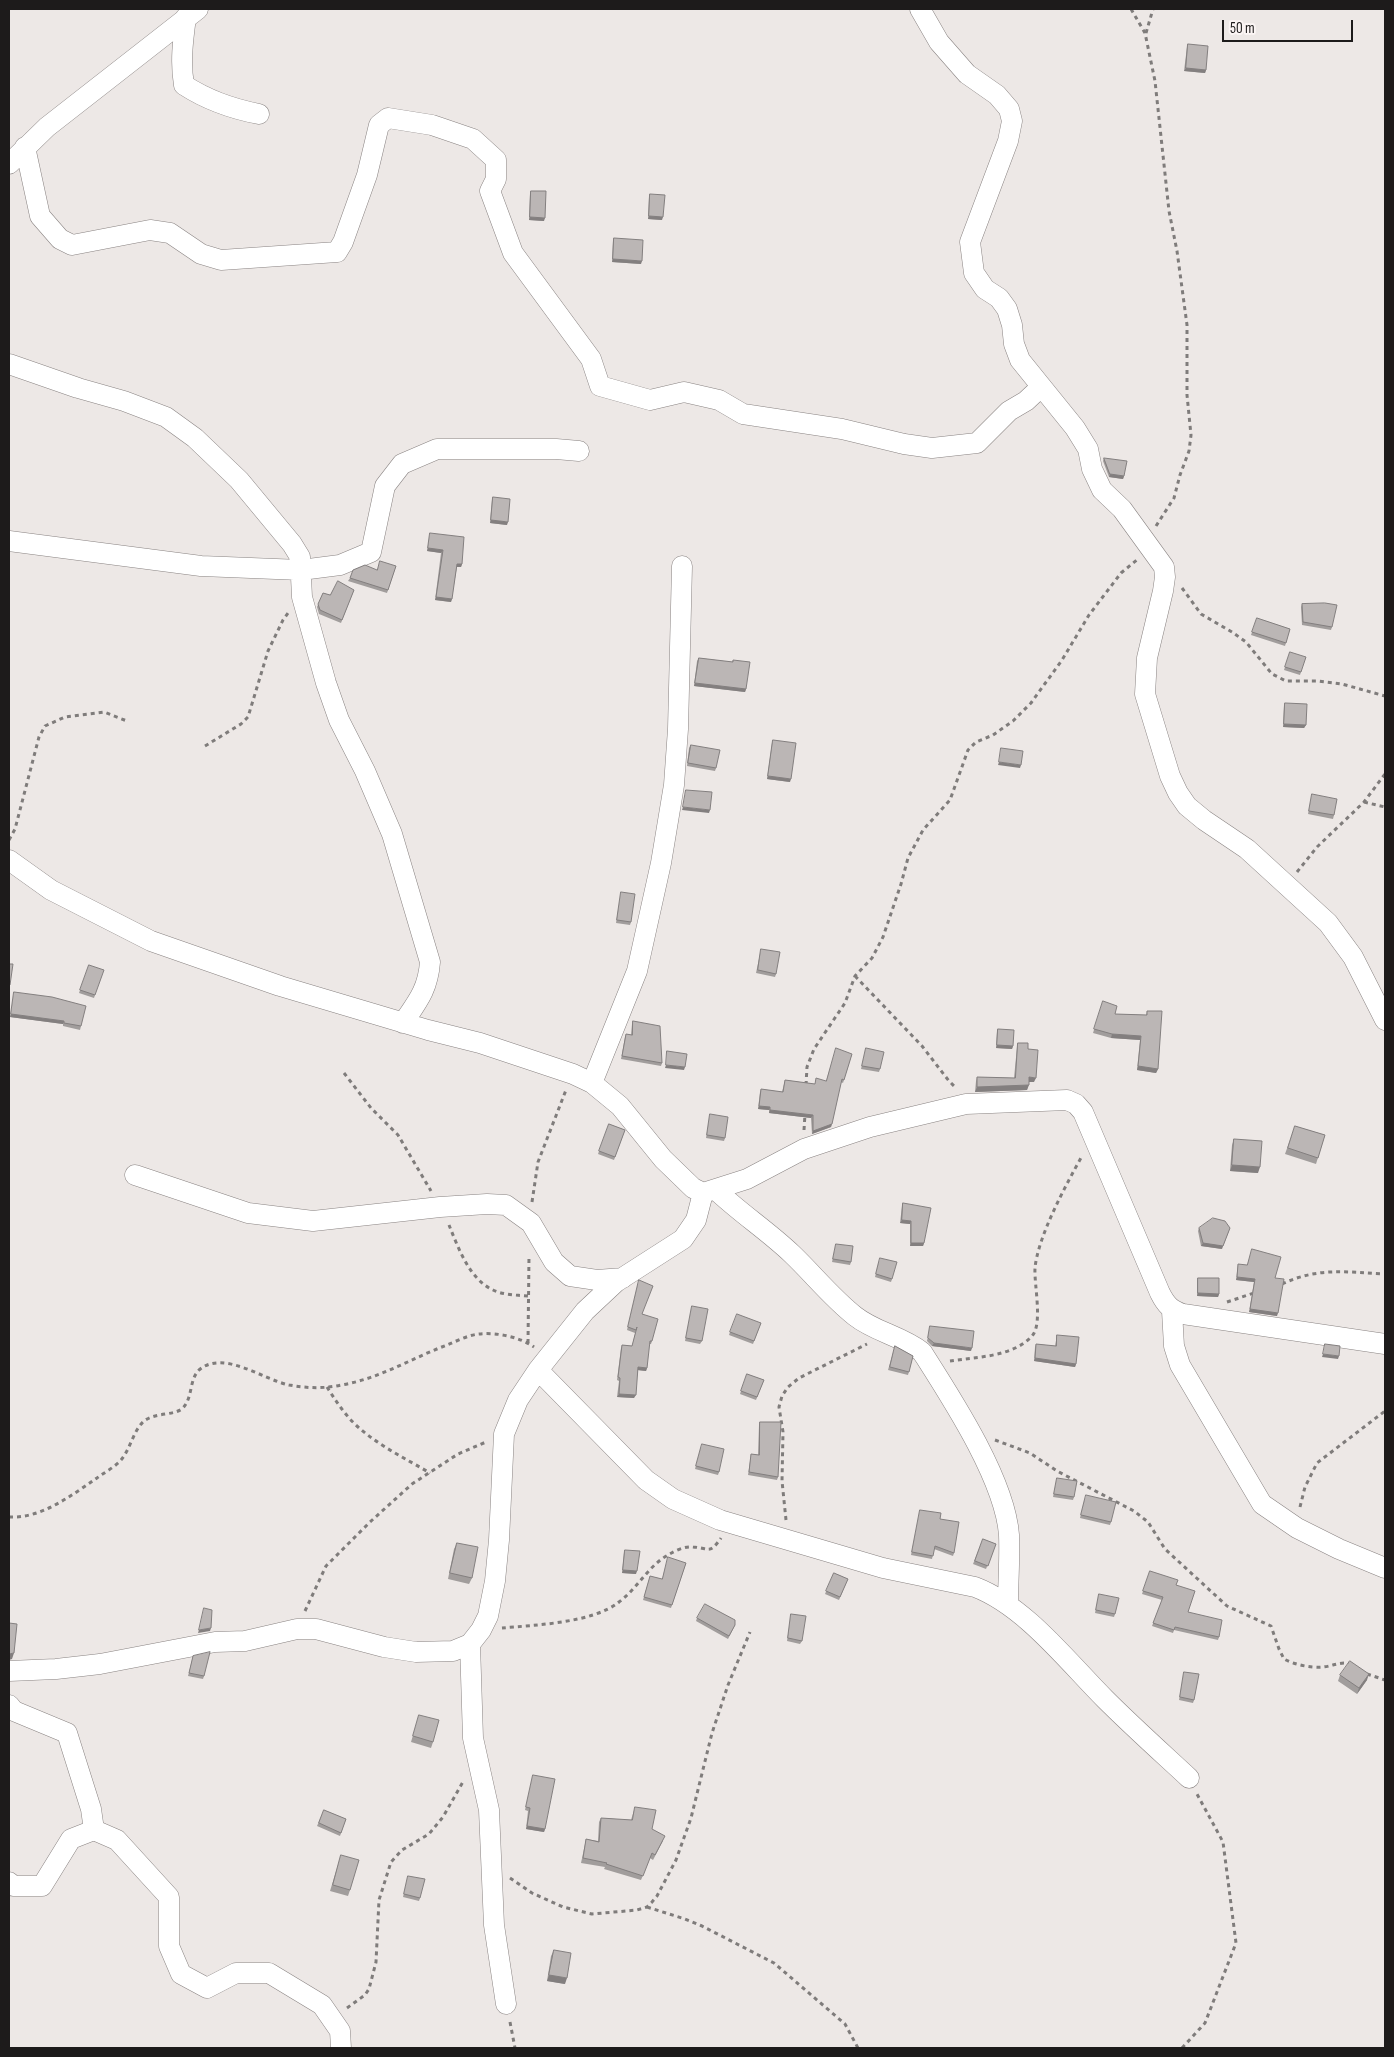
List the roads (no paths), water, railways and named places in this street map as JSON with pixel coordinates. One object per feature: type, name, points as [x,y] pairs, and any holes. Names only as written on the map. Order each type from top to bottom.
[{"type":"street","points":[[920,9],[939,42],[967,74],[997,95],[1009,109],[1012,122],[1008,141],[970,242],[974,273],[985,289],[999,298],[1007,309],[1012,324],[1014,344],[1020,360],[1075,428],[1088,449],[1092,469],[1102,490],[1122,509],[1164,567],[1163,591],[1147,658],[1145,694],[1170,776],[1187,806],[1247,849],[1328,923],[1352,956],[1385,1020]]},
{"type":"street","points":[[192,13],[182,42],[184,85],[196,93],[236,110],[259,114]]},
{"type":"street","points":[[9,164],[60,116],[192,13]]},
{"type":"street","points":[[25,147],[40,216],[60,239],[72,244],[150,230],[170,234],[201,254],[221,260],[337,252],[343,242],[367,175],[379,125],[388,118],[432,125],[473,139],[496,160],[496,179],[490,191],[513,254],[591,359],[600,386],[650,400],[684,392],[719,400],[743,414],[842,430],[904,444],[932,448],[977,443],[1010,411],[1026,402],[1041,387]]},
{"type":"street","points":[[9,364],[78,388],[124,401],[166,417],[195,438],[239,480],[292,544],[300,557],[302,597],[326,683],[340,720],[365,771],[392,834],[430,962],[425,992],[403,1023]]},
{"type":"street","points":[[9,541],[201,566],[301,570],[340,565],[371,552],[385,486],[402,464],[438,449],[556,449],[580,451]]},
{"type":"street","points":[[592,1083],[637,971],[661,863],[674,785],[676,757],[682,566]]},
{"type":"street","points":[[9,860],[51,890],[151,940],[280,986],[480,1044],[573,1074],[592,1083],[620,1106],[663,1158],[693,1188],[709,1191],[735,1208],[791,1253],[855,1316],[912,1344],[922,1352],[986,1461],[1005,1514],[1008,1534],[1008,1605]]},
{"type":"street","points":[[9,1671],[56,1669],[100,1664],[215,1642],[244,1641],[297,1629],[316,1629],[384,1647],[416,1652],[453,1651],[475,1637],[488,1616],[500,1540],[504,1434],[518,1400],[543,1363],[585,1311],[616,1282],[682,1239],[696,1220],[709,1191],[747,1179],[804,1148],[870,1127],[966,1104],[1067,1100],[1076,1104],[1083,1112],[1160,1293],[1172,1311],[1174,1346],[1180,1365],[1262,1504],[1297,1528],[1339,1549],[1385,1568]]},
{"type":"street","points":[[135,1175],[248,1213],[313,1221],[440,1207],[487,1204],[506,1205],[530,1224],[554,1262],[570,1276],[597,1280],[623,1278]]},
{"type":"street","points":[[1172,1311],[1385,1344]]},
{"type":"street","points":[[543,1363],[646,1480],[673,1500],[731,1524],[883,1568],[975,1588],[989,1593],[1008,1605],[1061,1651],[1105,1698],[1188,1778]]},
{"type":"street","points":[[475,1637],[473,1738],[488,1810],[494,1925],[506,2004]]},
{"type":"street","points":[[9,1705],[14,1711],[67,1732],[91,1809],[94,1830]]},
{"type":"street","points":[[9,1882],[13,1886],[42,1886],[71,1839],[94,1830],[117,1840],[168,1897],[169,1946],[181,1974],[207,1988],[236,1973],[269,1973],[322,2005],[340,2031],[341,2048]]}]
